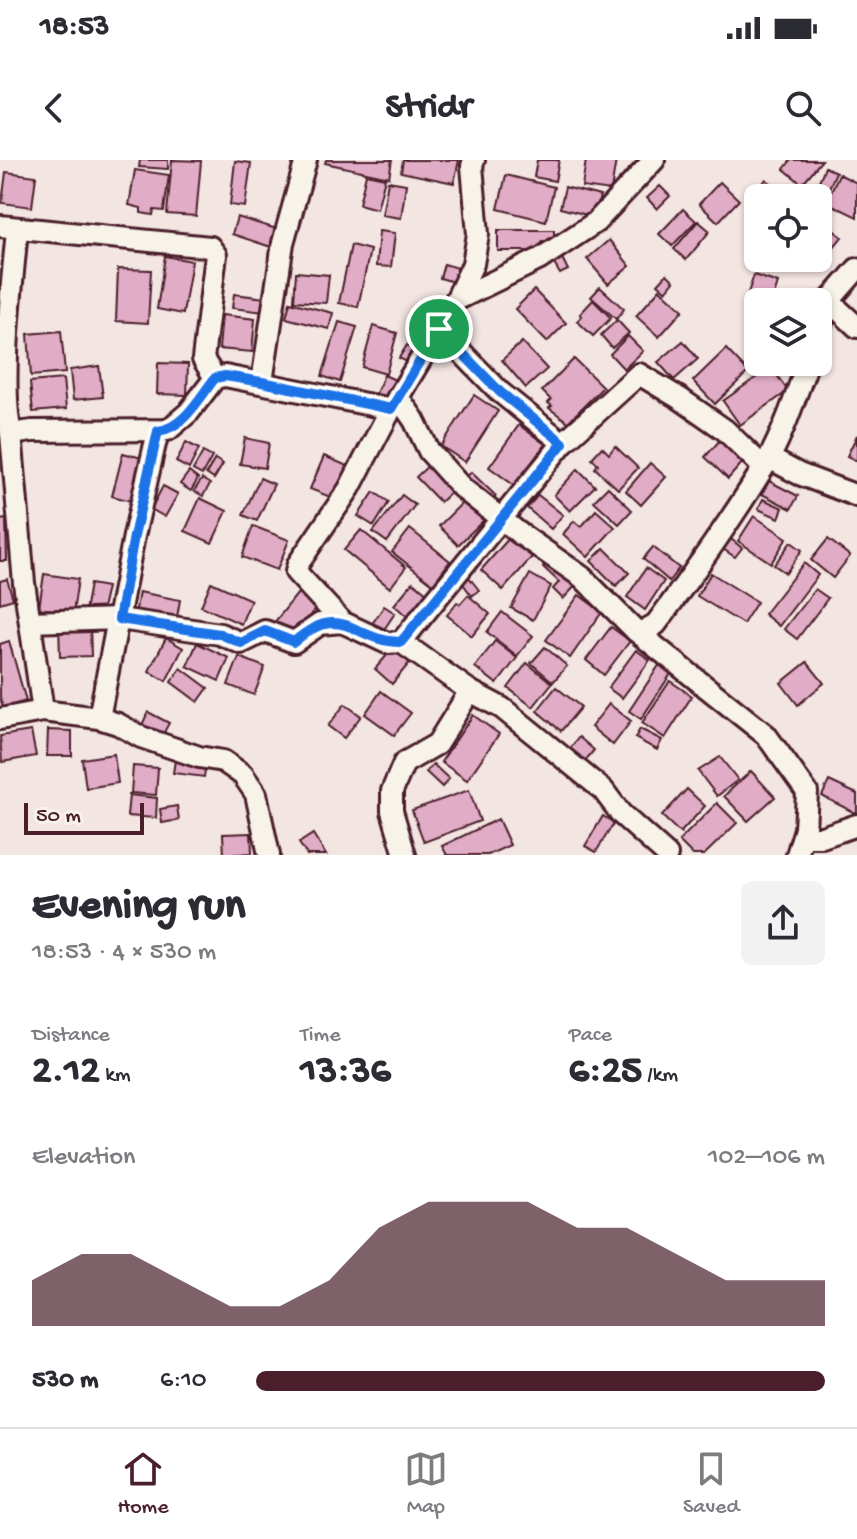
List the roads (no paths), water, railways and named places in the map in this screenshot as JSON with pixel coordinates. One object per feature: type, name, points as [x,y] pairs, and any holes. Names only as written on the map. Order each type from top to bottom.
[{"type":"street","points":[[262,382],[283,243],[306,160]]},
{"type":"street","points":[[474,160],[478,234],[473,264],[456,300],[394,403],[349,489],[298,564],[296,572],[342,622],[387,643],[401,642],[470,691],[502,708],[603,790],[621,814],[667,855]]},
{"type":"street","points":[[456,300],[540,259],[596,222],[654,160]]},
{"type":"street","points":[[43,711],[7,421],[9,228],[210,247],[216,255],[203,359],[215,378]]},
{"type":"street","points":[[832,298],[857,269]]},
{"type":"street","points":[[832,304],[857,327]]},
{"type":"street","points":[[439,329],[500,392],[563,443]]},
{"type":"street","points":[[401,642],[563,443],[639,374],[679,398],[766,462],[857,496]]},
{"type":"street","points":[[11,434],[32,431],[168,430],[180,421],[215,378],[225,376],[394,403],[414,420],[429,451],[462,488],[582,577],[636,631],[766,735],[807,792],[805,829],[797,855]]},
{"type":"street","points":[[636,631],[644,631],[656,624],[711,549],[766,462],[803,376]]},
{"type":"street","points":[[99,718],[158,431]]},
{"type":"street","points":[[30,622],[119,619],[220,634],[241,643],[265,631],[294,642],[320,624],[342,622]]},
{"type":"street","points":[[405,855],[392,811],[392,791],[404,763],[437,744],[470,691]]},
{"type":"street","points":[[0,719],[43,711],[99,718],[141,737],[199,757],[223,761],[243,775],[256,794],[269,855]]},
{"type":"street","points":[[805,829],[809,837],[822,837],[857,825]]}]
